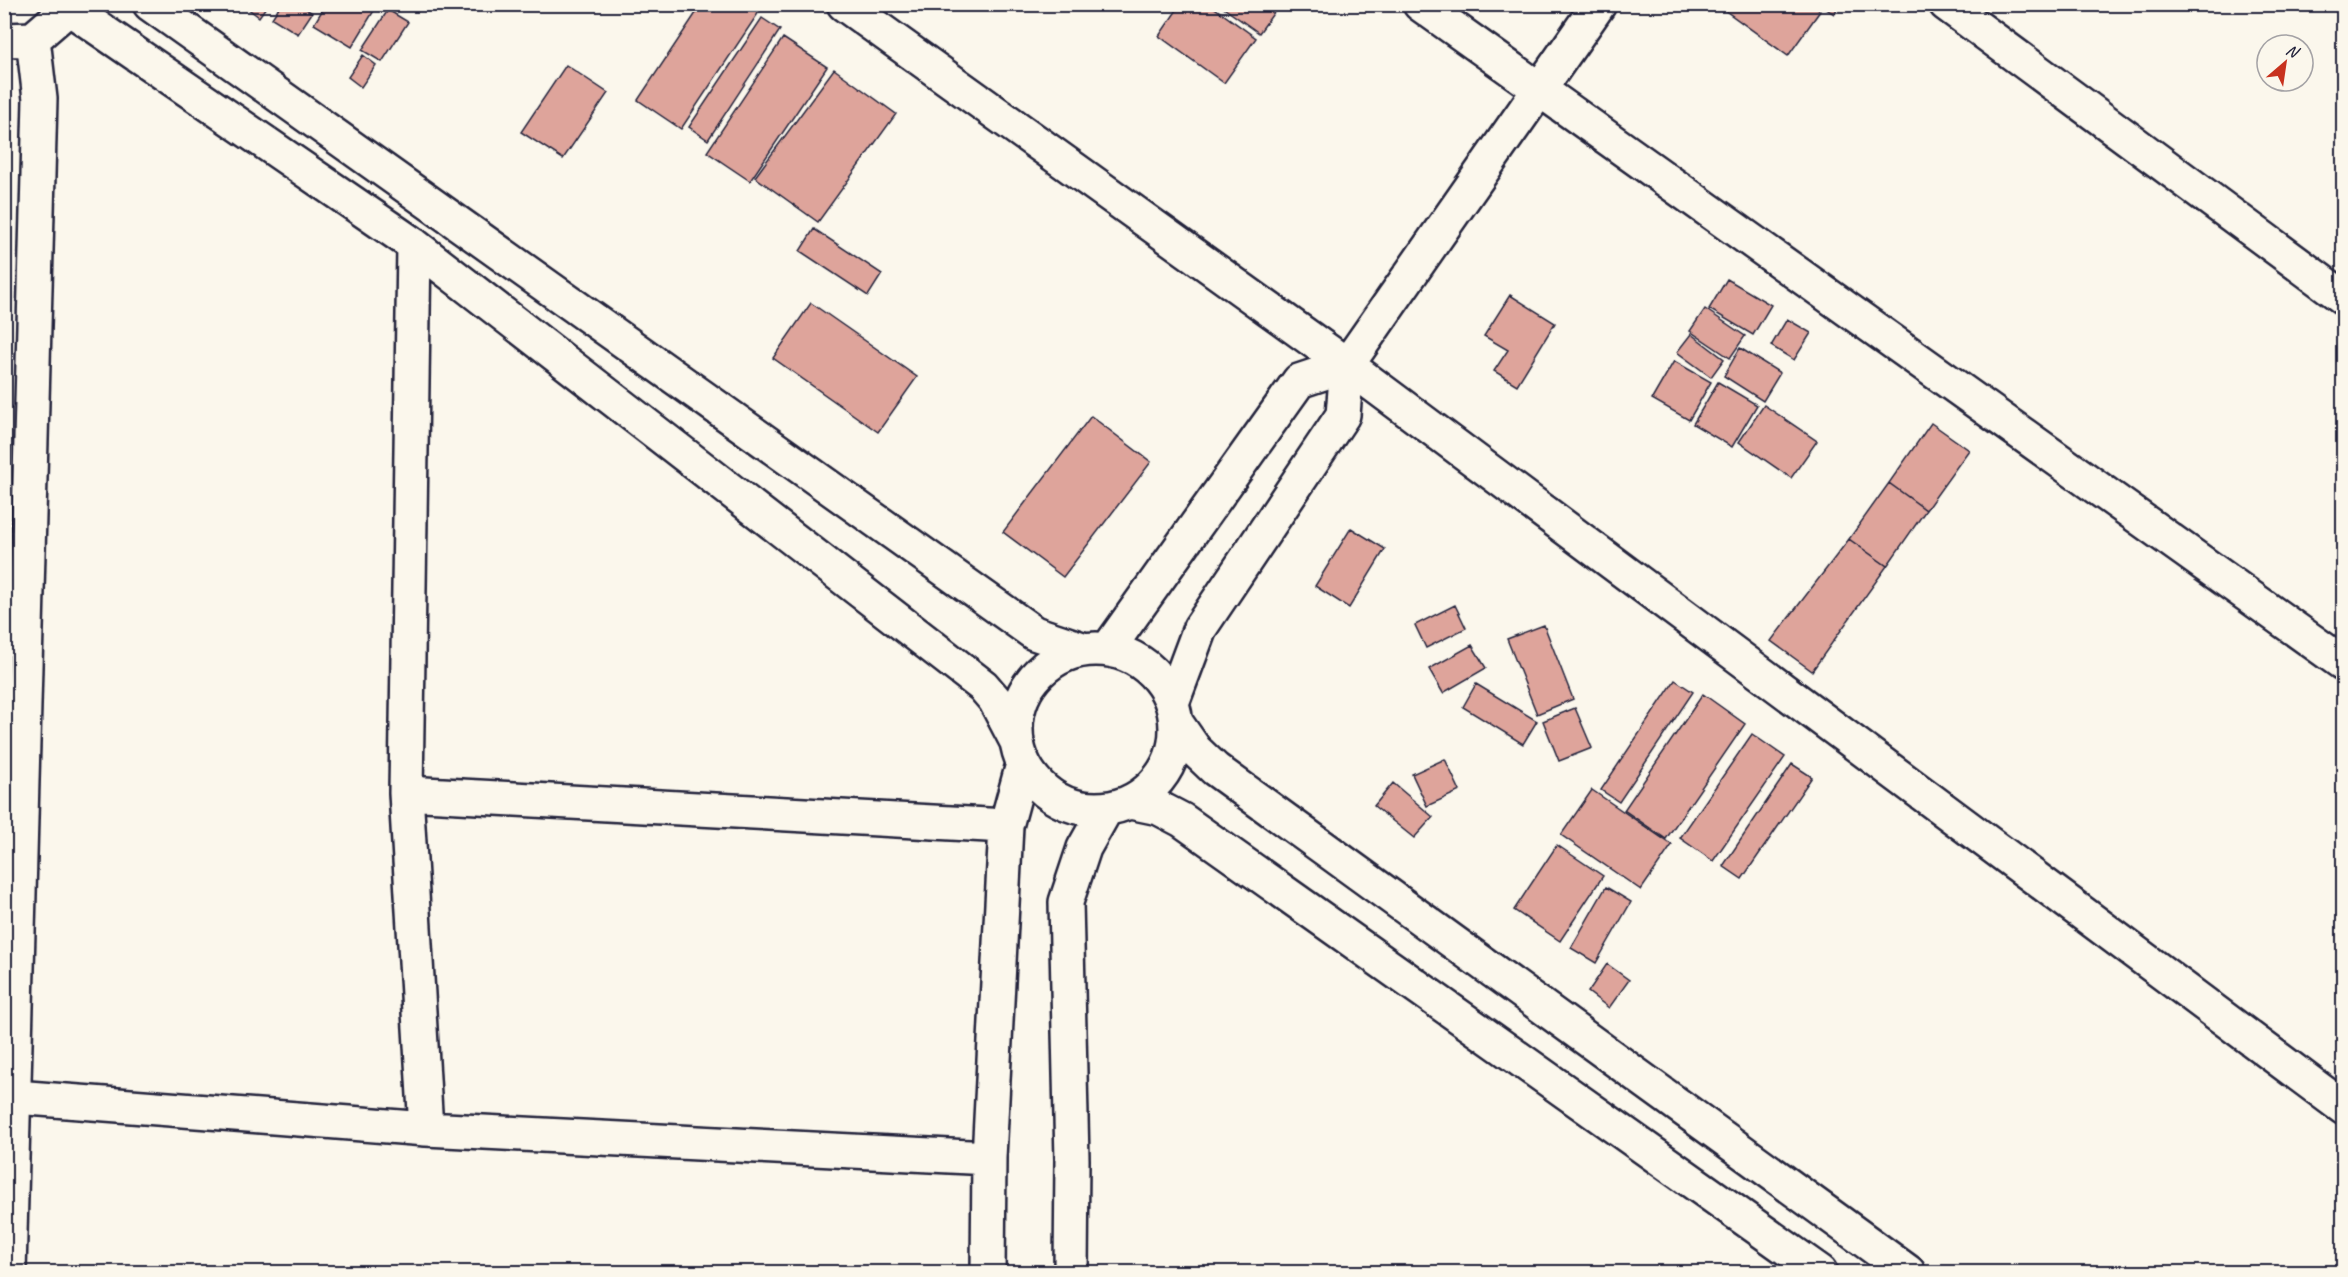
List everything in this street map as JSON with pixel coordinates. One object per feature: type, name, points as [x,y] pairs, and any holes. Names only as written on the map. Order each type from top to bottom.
[{"type":"street","points":[[150,4],[1034,633],[1128,655],[1147,667],[1162,683],[1195,750],[1215,769],[1908,1272]]},
{"type":"street","points":[[844,4],[1347,365],[2343,1108]]},
{"type":"street","points":[[1420,4],[2343,662]]},
{"type":"street","points":[[1071,1272],[1072,1160],[1066,902],[1084,848],[1118,805],[1151,788],[1163,774],[1176,742],[1175,713],[1200,628],[1343,415],[1347,365],[1599,4]]},
{"type":"street","points":[[1946,4],[2343,298]]},
{"type":"street","points":[[9,1272],[40,99],[19,40],[69,6],[414,245],[983,686],[994,700],[1037,784],[1058,800],[1081,808],[1118,805],[1159,808],[1182,820],[1820,1272]]},
{"type":"street","points":[[414,245],[406,793],[426,1129]]},
{"type":"street","points":[[988,1272],[989,1158],[1006,826],[1019,752],[1016,715],[1024,692],[1039,671],[1058,657],[1095,649],[1299,381],[1347,365]]},
{"type":"street","points":[[406,793],[1006,826]]},
{"type":"street","points":[[15,1097],[426,1129],[989,1158]]},
{"type":"building","points":[[242,4],[268,4],[259,17]]},
{"type":"building","points":[[281,4],[299,4],[312,13],[298,34],[272,18]]},
{"type":"building","points":[[326,4],[378,4],[352,47],[314,24]]},
{"type":"building","points":[[702,4],[748,4],[759,12],[681,129],[638,100]]},
{"type":"building","points":[[1181,4],[1209,4],[1256,38],[1224,83],[1159,36]]},
{"type":"building","points":[[1218,4],[1280,4],[1259,33]]},
{"type":"building","points":[[1716,4],[1812,4],[1820,11],[1788,56]]},
{"type":"building","points":[[1819,4],[1840,4],[1834,14]]},
{"type":"building","points":[[388,10],[408,22],[382,62],[362,50]]},
{"type":"building","points":[[762,18],[780,30],[708,140],[689,127]]},
{"type":"building","points":[[783,38],[827,67],[750,181],[707,152]]},
{"type":"building","points":[[363,55],[376,65],[361,87],[348,77]]},
{"type":"building","points":[[566,65],[608,93],[563,159],[521,132]]},
{"type":"building","points":[[834,69],[896,114],[818,222],[755,177]]},
{"type":"building","points":[[814,229],[882,274],[868,296],[800,251]]},
{"type":"building","points":[[1727,279],[1771,305],[1753,335],[1709,309]]},
{"type":"building","points":[[1510,295],[1555,323],[1517,385],[1494,371],[1508,350],[1484,336]]},
{"type":"building","points":[[811,303],[917,377],[878,432],[773,358]]},
{"type":"building","points":[[1705,309],[1745,336],[1730,358],[1690,331]]},
{"type":"building","points":[[1787,319],[1811,333],[1794,360],[1771,346]]},
{"type":"building","points":[[1691,334],[1724,359],[1711,377],[1677,352]]},
{"type":"building","points":[[1740,348],[1780,373],[1763,401],[1724,376]]},
{"type":"building","points":[[1674,361],[1711,382],[1689,420],[1652,399]]},
{"type":"building","points":[[1718,382],[1757,405],[1732,447],[1693,424]]},
{"type":"building","points":[[1764,405],[1817,441],[1791,478],[1739,442]]},
{"type":"building","points":[[1091,416],[1151,462],[1063,577],[1003,532]]},
{"type":"building","points":[[1931,423],[1969,450],[1926,510],[1889,483]]},
{"type":"building","points":[[1889,483],[1926,510],[1887,566],[1849,539]]},
{"type":"building","points":[[1351,528],[1385,549],[1349,608],[1315,586]]},
{"type":"building","points":[[1849,539],[1887,566],[1812,671],[1771,641]]},
{"type":"building","points":[[1455,605],[1466,628],[1426,648],[1415,625]]},
{"type":"building","points":[[1544,625],[1573,699],[1537,714],[1507,639]]},
{"type":"building","points":[[1472,645],[1486,668],[1443,693],[1429,669]]},
{"type":"building","points":[[1675,680],[1693,692],[1619,802],[1601,790]]},
{"type":"building","points":[[1476,684],[1537,721],[1523,744],[1463,707]]},
{"type":"building","points":[[1703,694],[1745,724],[1666,839],[1624,810]]},
{"type":"building","points":[[1575,708],[1592,748],[1559,761],[1543,721]]},
{"type":"building","points":[[1752,734],[1785,757],[1713,861],[1680,838]]},
{"type":"building","points":[[1445,759],[1460,791],[1427,806],[1412,774]]},
{"type":"building","points":[[1792,764],[1812,777],[1742,879],[1723,866]]},
{"type":"building","points":[[1393,783],[1433,817],[1414,838],[1374,806]]},
{"type":"building","points":[[1592,790],[1672,845],[1641,890],[1561,835]]},
{"type":"building","points":[[1557,845],[1603,876],[1560,941],[1514,910]]},
{"type":"building","points":[[1606,887],[1631,902],[1596,963],[1571,948]]},
{"type":"building","points":[[1607,964],[1629,980],[1609,1008],[1588,992]]}]
